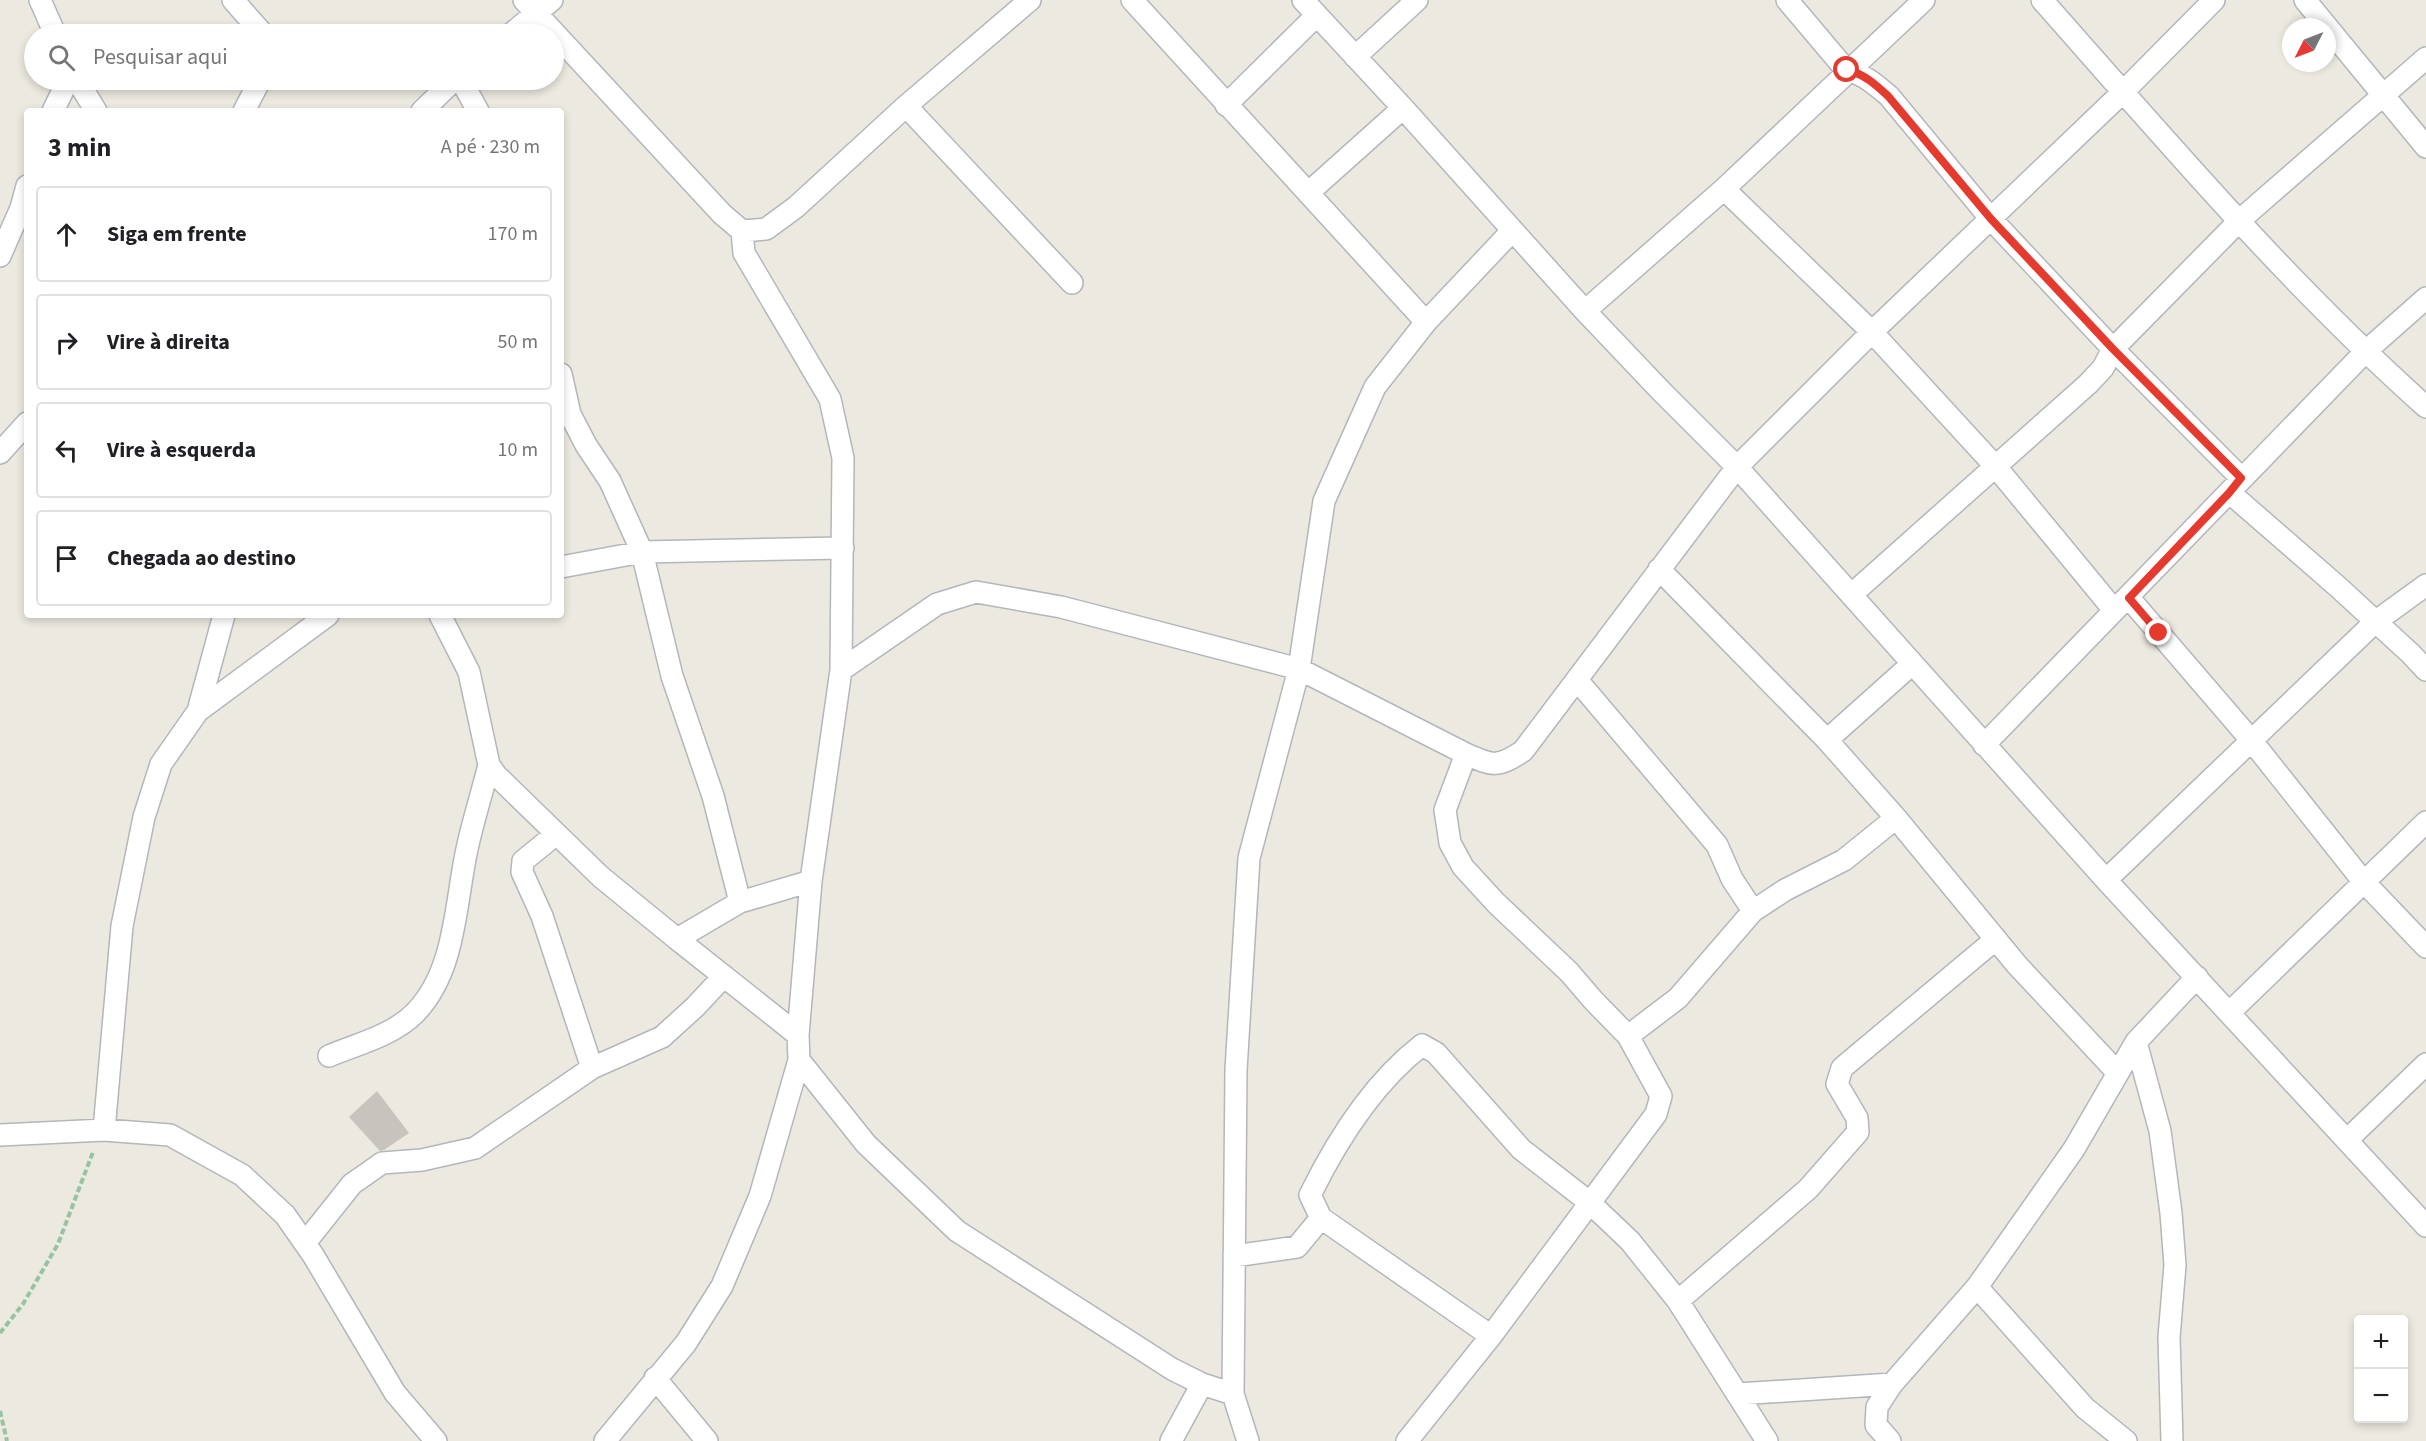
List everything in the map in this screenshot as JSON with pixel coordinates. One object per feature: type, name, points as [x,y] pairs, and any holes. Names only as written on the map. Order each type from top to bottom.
[{"type":"street","points":[[40,0],[51,24]]},
{"type":"street","points":[[233,0],[254,24]]},
{"type":"street","points":[[742,231],[766,229],[796,207],[906,106],[1030,0]]},
{"type":"street","points":[[1132,0],[1426,322]]},
{"type":"street","points":[[1355,57],[1417,0]]},
{"type":"street","points":[[1787,0],[1847,70],[1869,79],[1888,96],[1991,219],[2113,349],[2235,486],[2426,670]]},
{"type":"street","points":[[1585,311],[1724,189],[1847,70],[1924,0]]},
{"type":"street","points":[[2042,0],[2240,220],[2365,352],[2426,407]]},
{"type":"street","points":[[842,670],[937,604],[976,592],[1061,607],[1299,669],[1466,754],[1485,762],[1505,763],[1523,751],[1737,467],[1872,332],[2123,92],[2214,0]]},
{"type":"street","points":[[2305,0],[2426,147]]},
{"type":"street","points":[[520,24],[537,5],[554,24]]},
{"type":"street","points":[[1226,105],[1310,7],[1585,311],[1737,467],[2106,880],[2426,1226]]},
{"type":"street","points":[[564,36],[722,214],[742,231],[744,253],[830,399],[843,458],[842,670],[811,880],[798,1035],[799,1060],[760,1196],[722,1287],[686,1343],[605,1441]]},
{"type":"street","points":[[1851,595],[2088,384],[2103,368],[2113,349],[2240,220],[2426,58]]},
{"type":"street","points":[[54,108],[63,90]]},
{"type":"street","points":[[83,90],[94,108]]},
{"type":"street","points":[[250,108],[257,90]]},
{"type":"street","points":[[425,108],[444,90]]},
{"type":"street","points":[[466,90],[475,108]]},
{"type":"street","points":[[906,106],[1072,283]]},
{"type":"street","points":[[1308,193],[1403,108]]},
{"type":"street","points":[[1724,189],[1872,332],[2121,604],[2251,740],[2363,881],[2426,947]]},
{"type":"street","points":[[0,256],[24,197]]},
{"type":"street","points":[[1248,1441],[1233,1394],[1236,1070],[1249,858],[1299,669],[1324,501],[1375,387],[1426,322],[1512,231]]},
{"type":"street","points":[[1984,745],[2365,352],[2426,298]]},
{"type":"street","points":[[564,387],[570,414],[585,445],[610,481],[642,552],[672,675],[713,796],[740,902]]},
{"type":"street","points":[[12,448],[24,428]]},
{"type":"street","points":[[564,566],[642,552],[843,548]]},
{"type":"street","points":[[1659,569],[1827,740],[1896,818],[1996,939],[2117,1072]]},
{"type":"street","points":[[2106,880],[2375,622],[2426,585]]},
{"type":"street","points":[[198,711],[223,618]]},
{"type":"street","points":[[104,1130],[122,926],[144,817],[161,764],[198,711],[324,618]]},
{"type":"street","points":[[442,618],[469,672],[489,765],[496,775],[600,877],[798,1035]]},
{"type":"street","points":[[1827,740],[1912,664]]},
{"type":"street","points":[[1576,680],[1717,844],[1732,879],[1753,911]]},
{"type":"street","points":[[1407,1441],[1491,1336],[1656,1114],[1660,1096],[1628,1036],[1569,972],[1496,903],[1463,867],[1450,843],[1445,810],[1466,754]]},
{"type":"street","points":[[329,1056],[388,1032],[414,1014],[435,986],[454,929],[467,849],[489,765]]},
{"type":"street","points":[[1628,1036],[1678,998],[1753,911],[1785,890],[1844,860],[1896,818]]},
{"type":"street","points":[[2230,1012],[2426,822]]},
{"type":"street","points":[[555,835],[523,861],[521,866],[527,887],[542,916],[592,1068]]},
{"type":"street","points":[[676,939],[740,902],[811,880]]},
{"type":"street","points":[[1678,1301],[1808,1189],[1858,1132],[1857,1118],[1837,1084],[1842,1068],[1996,939]]},
{"type":"street","points":[[305,1243],[352,1184],[382,1163],[422,1160],[475,1148],[592,1068],[662,1037],[724,976]]},
{"type":"street","points":[[1890,1441],[1876,1425],[1877,1407],[1892,1384],[1977,1287],[2074,1149],[2136,1042],[2197,977]]},
{"type":"street","points":[[2136,1042],[2160,1131],[2171,1213],[2175,1265],[2169,1336],[2172,1441]]},
{"type":"street","points":[[1491,1336],[1321,1218],[1310,1195],[1365,1104],[1398,1063],[1422,1045],[1436,1053],[1521,1149],[1589,1202],[1630,1241],[1678,1301],[1767,1441]]},
{"type":"street","points":[[799,1060],[866,1144],[957,1231],[1172,1369],[1202,1384],[1233,1394]]},
{"type":"street","points":[[2347,1140],[2426,1064]]},
{"type":"street","points":[[0,1136],[104,1130],[170,1135],[242,1175],[285,1215],[305,1243],[395,1393],[436,1441]]},
{"type":"street","points":[[1234,1256],[1297,1247],[1321,1218]]},
{"type":"street","points":[[1977,1287],[2085,1408],[2126,1441]]},
{"type":"street","points":[[655,1378],[707,1441]]},
{"type":"street","points":[[1171,1441],[1202,1384]]},
{"type":"street","points":[[1738,1394],[1892,1384]]},
{"type":"path","points":[[0,1333],[23,1304],[58,1244],[87,1167],[104,1130]]},
{"type":"path","points":[[0,1411],[7,1441]]},
{"type":"building","points":[[377,1091],[409,1133],[380,1151],[349,1117]]},
{"type":"route","points":[[1847,70],[1869,79],[1888,96],[1991,219],[2113,349],[2241,478],[2129,598],[2159,633]]}]
